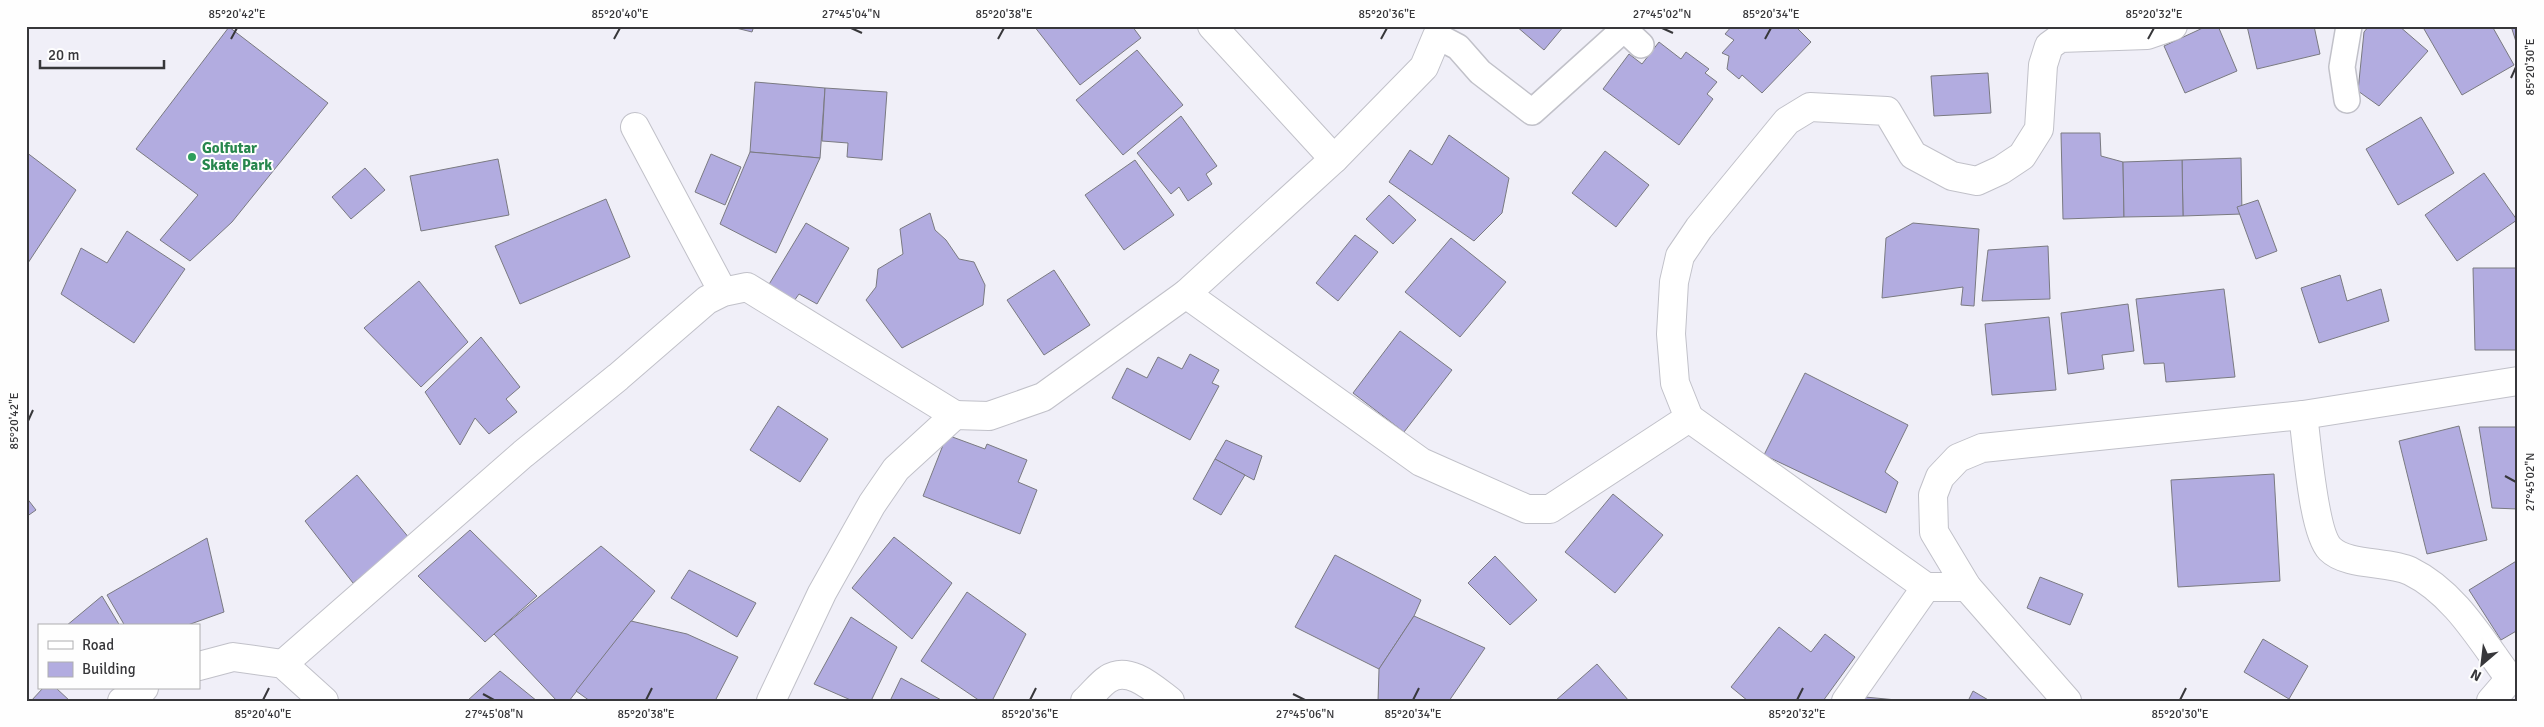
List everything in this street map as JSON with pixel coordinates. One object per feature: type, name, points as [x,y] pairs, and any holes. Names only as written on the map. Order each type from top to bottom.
[{"type":"street","points":[[1212,26],[1334,159]]},
{"type":"street","points":[[1967,587],[1926,587],[1689,418],[1676,382],[1671,334],[1674,282],[1680,256],[1699,228],[1787,121],[1810,107],[1887,111],[1912,155],[1952,176],[1977,181],[2001,170],[2022,156],[2039,129],[2043,64],[2049,46],[2060,38],[2147,35],[2173,26]]},
{"type":"street","points":[[283,664],[523,454],[618,377],[707,300],[723,292],[747,287],[955,415],[989,416],[1042,397],[1186,294],[1334,159],[1424,67],[1437,36]]},
{"type":"street","points":[[635,127],[723,292]]},
{"type":"street","points":[[1186,294],[1421,462],[1527,509],[1550,508],[1689,418]]},
{"type":"street","points":[[2067,701],[1967,587],[1934,532],[1933,495],[1940,477],[1958,458],[1982,448],[2303,415],[2518,381]]},
{"type":"street","points":[[771,701],[822,593],[872,504],[896,470],[955,415]]},
{"type":"street","points":[[2303,415],[2319,530],[2330,549],[2347,557],[2409,571],[2451,600],[2514,677],[2491,701]]},
{"type":"street","points":[[1846,701],[1926,587]]},
{"type":"street","points":[[200,666],[233,657],[283,664],[324,701]]},
{"type":"street","points":[[1085,701],[1109,678],[1123,676],[1139,678],[1170,701]]},
{"type":"street","points":[[122,701],[141,690]]},
{"type":"lane","points":[[2347,100],[2342,67],[2349,26]]},
{"type":"lane","points":[[1437,36],[1458,46],[1480,72],[1532,112],[1624,29],[1641,45]]},
{"type":"building","points":[[728,26],[754,26],[752,32]]},
{"type":"building","points":[[1034,26],[1132,26],[1141,38],[1080,85]]},
{"type":"building","points":[[1516,26],[1564,26],[1544,50]]},
{"type":"building","points":[[1732,26],[1795,26],[1811,42],[1762,93],[1742,75],[1739,79],[1727,69],[1729,56],[1722,53],[1734,40],[1725,34]]},
{"type":"building","points":[[2207,26],[2218,26],[2237,71],[2185,93],[2164,46]]},
{"type":"building","points":[[2247,26],[2314,26],[2320,54],[2257,69]]},
{"type":"building","points":[[2369,26],[2399,26],[2428,51],[2379,106],[2358,91],[2364,32]]},
{"type":"building","points":[[2429,26],[2492,26],[2514,65],[2462,95],[2424,29]]},
{"type":"building","points":[[2511,26],[2518,26],[2518,48]]},
{"type":"building","points":[[229,27],[328,103],[232,222],[190,261],[160,240],[198,195],[136,149]]},
{"type":"building","points":[[1659,42],[1681,59],[1686,52],[1709,69],[1705,73],[1717,82],[1707,94],[1713,99],[1679,145],[1603,89],[1629,54],[1642,64]]},
{"type":"building","points":[[1137,50],[1183,105],[1123,155],[1076,100]]},
{"type":"building","points":[[1988,73],[1991,113],[1934,116],[1931,76]]},
{"type":"building","points":[[755,82],[825,88],[820,158],[750,152]]},
{"type":"building","points":[[825,88],[887,92],[882,160],[847,157],[848,143],[822,141]]},
{"type":"building","points":[[1181,116],[1217,166],[1206,174],[1212,184],[1188,201],[1179,187],[1171,194],[1137,153]]},
{"type":"building","points":[[2421,117],[2454,173],[2398,205],[2366,149]]},
{"type":"building","points":[[2061,133],[2100,133],[2101,156],[2123,162],[2124,217],[2063,219]]},
{"type":"building","points":[[1449,135],[1509,178],[1502,213],[1474,241],[1389,182],[1410,150],[1432,165]]},
{"type":"building","points":[[1605,151],[1649,185],[1616,227],[1572,193]]},
{"type":"building","points":[[26,152],[76,190],[26,266]]},
{"type":"building","points":[[750,152],[820,158],[776,253],[720,224]]},
{"type":"building","points":[[711,154],[741,167],[725,205],[695,192]]},
{"type":"building","points":[[2241,158],[2242,214],[2183,216],[2182,160]]},
{"type":"building","points":[[498,159],[509,215],[421,231],[410,176]]},
{"type":"building","points":[[1135,160],[1174,215],[1124,250],[1085,195]]},
{"type":"building","points":[[2182,160],[2183,216],[2124,217],[2123,162]]},
{"type":"building","points":[[365,168],[385,190],[351,219],[332,197]]},
{"type":"building","points":[[2484,173],[2517,220],[2457,261],[2425,215]]},
{"type":"building","points":[[1389,195],[1416,220],[1393,244],[1366,219]]},
{"type":"building","points":[[606,199],[630,257],[520,304],[495,246]]},
{"type":"building","points":[[2258,200],[2277,251],[2256,259],[2237,207]]},
{"type":"building","points":[[930,213],[935,230],[946,240],[959,259],[974,262],[985,285],[983,305],[902,348],[866,300],[876,287],[878,269],[903,254],[900,229]]},
{"type":"building","points":[[806,223],[849,248],[817,304],[799,294],[794,301],[768,286]]},
{"type":"building","points":[[1913,223],[1979,229],[1974,306],[1961,305],[1963,287],[1882,298],[1886,238]]},
{"type":"building","points":[[127,231],[185,269],[134,343],[61,294],[81,248],[107,263]]},
{"type":"building","points":[[1355,235],[1378,252],[1338,301],[1316,283]]},
{"type":"building","points":[[1451,238],[1506,282],[1460,337],[1405,292]]},
{"type":"building","points":[[2048,246],[2050,299],[1982,301],[1988,250]]},
{"type":"building","points":[[2473,268],[2518,268],[2518,350],[2475,350]]},
{"type":"building","points":[[1054,270],[1090,325],[1044,355],[1007,300]]},
{"type":"building","points":[[2340,275],[2347,301],[2381,289],[2389,321],[2319,343],[2301,288]]},
{"type":"building","points":[[419,281],[468,342],[421,387],[364,328]]},
{"type":"building","points":[[2224,289],[2235,377],[2166,382],[2164,363],[2144,364],[2136,299]]},
{"type":"building","points":[[2128,304],[2134,351],[2102,355],[2104,369],[2068,374],[2061,313]]},
{"type":"building","points":[[2049,317],[2056,390],[1992,395],[1985,324]]},
{"type":"building","points":[[1400,331],[1452,370],[1404,432],[1353,393]]},
{"type":"building","points":[[481,337],[520,387],[506,399],[517,412],[489,434],[475,418],[460,445],[425,392]]},
{"type":"building","points":[[1190,354],[1219,370],[1212,383],[1219,386],[1190,440],[1112,398],[1127,368],[1147,378],[1158,357],[1182,369]]},
{"type":"building","points":[[1805,373],[1908,425],[1885,472],[1898,482],[1886,513],[1764,455]]},
{"type":"building","points":[[778,406],[828,439],[800,482],[750,450]]},
{"type":"building","points":[[2459,426],[2487,540],[2427,554],[2399,441]]},
{"type":"building","points":[[2479,427],[2518,427],[2518,509],[2492,508]]},
{"type":"building","points":[[947,435],[985,449],[987,444],[1027,460],[1018,482],[1037,490],[1020,534],[923,496]]},
{"type":"building","points":[[1226,440],[1262,456],[1254,480],[1215,459]]},
{"type":"building","points":[[1215,459],[1245,475],[1221,515],[1193,499]]},
{"type":"building","points":[[2274,474],[2280,581],[2178,587],[2171,480]]},
{"type":"building","points":[[357,475],[410,539],[353,583],[305,521]]},
{"type":"building","points":[[1613,494],[1663,535],[1615,593],[1565,552]]},
{"type":"building","points":[[26,497],[36,510],[26,517]]},
{"type":"building","points":[[470,530],[537,596],[485,642],[418,576]]},
{"type":"building","points":[[894,537],[952,583],[912,639],[852,588]]},
{"type":"building","points":[[207,538],[224,612],[191,624],[124,624],[107,595]]},
{"type":"building","points":[[601,546],[655,591],[569,701],[557,701],[494,634]]},
{"type":"building","points":[[1335,555],[1421,600],[1414,616],[1379,669],[1295,627]]},
{"type":"building","points":[[1495,556],[1537,600],[1510,625],[1468,583]]},
{"type":"building","points":[[2518,560],[2518,630],[2501,640],[2469,590]]},
{"type":"building","points":[[689,570],[756,603],[737,637],[671,598]]},
{"type":"building","points":[[2040,577],[2083,594],[2070,625],[2027,608]]},
{"type":"building","points":[[967,592],[1026,634],[992,701],[980,701],[921,661]]},
{"type":"building","points":[[102,596],[119,624],[68,624]]},
{"type":"building","points":[[1414,616],[1485,648],[1449,701],[1378,701],[1379,669]]},
{"type":"building","points":[[851,617],[897,647],[871,701],[853,701],[814,684]]},
{"type":"building","points":[[631,621],[687,634],[738,657],[715,701],[590,701],[576,691]]},
{"type":"building","points":[[1779,627],[1811,652],[1825,634],[1855,657],[1823,701],[1748,701],[1731,687]]},
{"type":"building","points":[[2263,639],[2308,666],[2289,699],[2244,672]]},
{"type":"building","points":[[1597,664],[1629,701],[1555,701]]},
{"type":"building","points":[[500,671],[537,701],[467,701]]},
{"type":"building","points":[[901,678],[943,701],[890,701]]},
{"type":"building","points":[[41,690],[58,690],[70,701],[31,701]]},
{"type":"building","points":[[1973,691],[1990,701],[1968,701]]},
{"type":"building","points":[[1865,697],[1907,701],[1862,701]]},
{"type":"place","name":"Golfutar Skate Park","points":[[192,157]]}]
